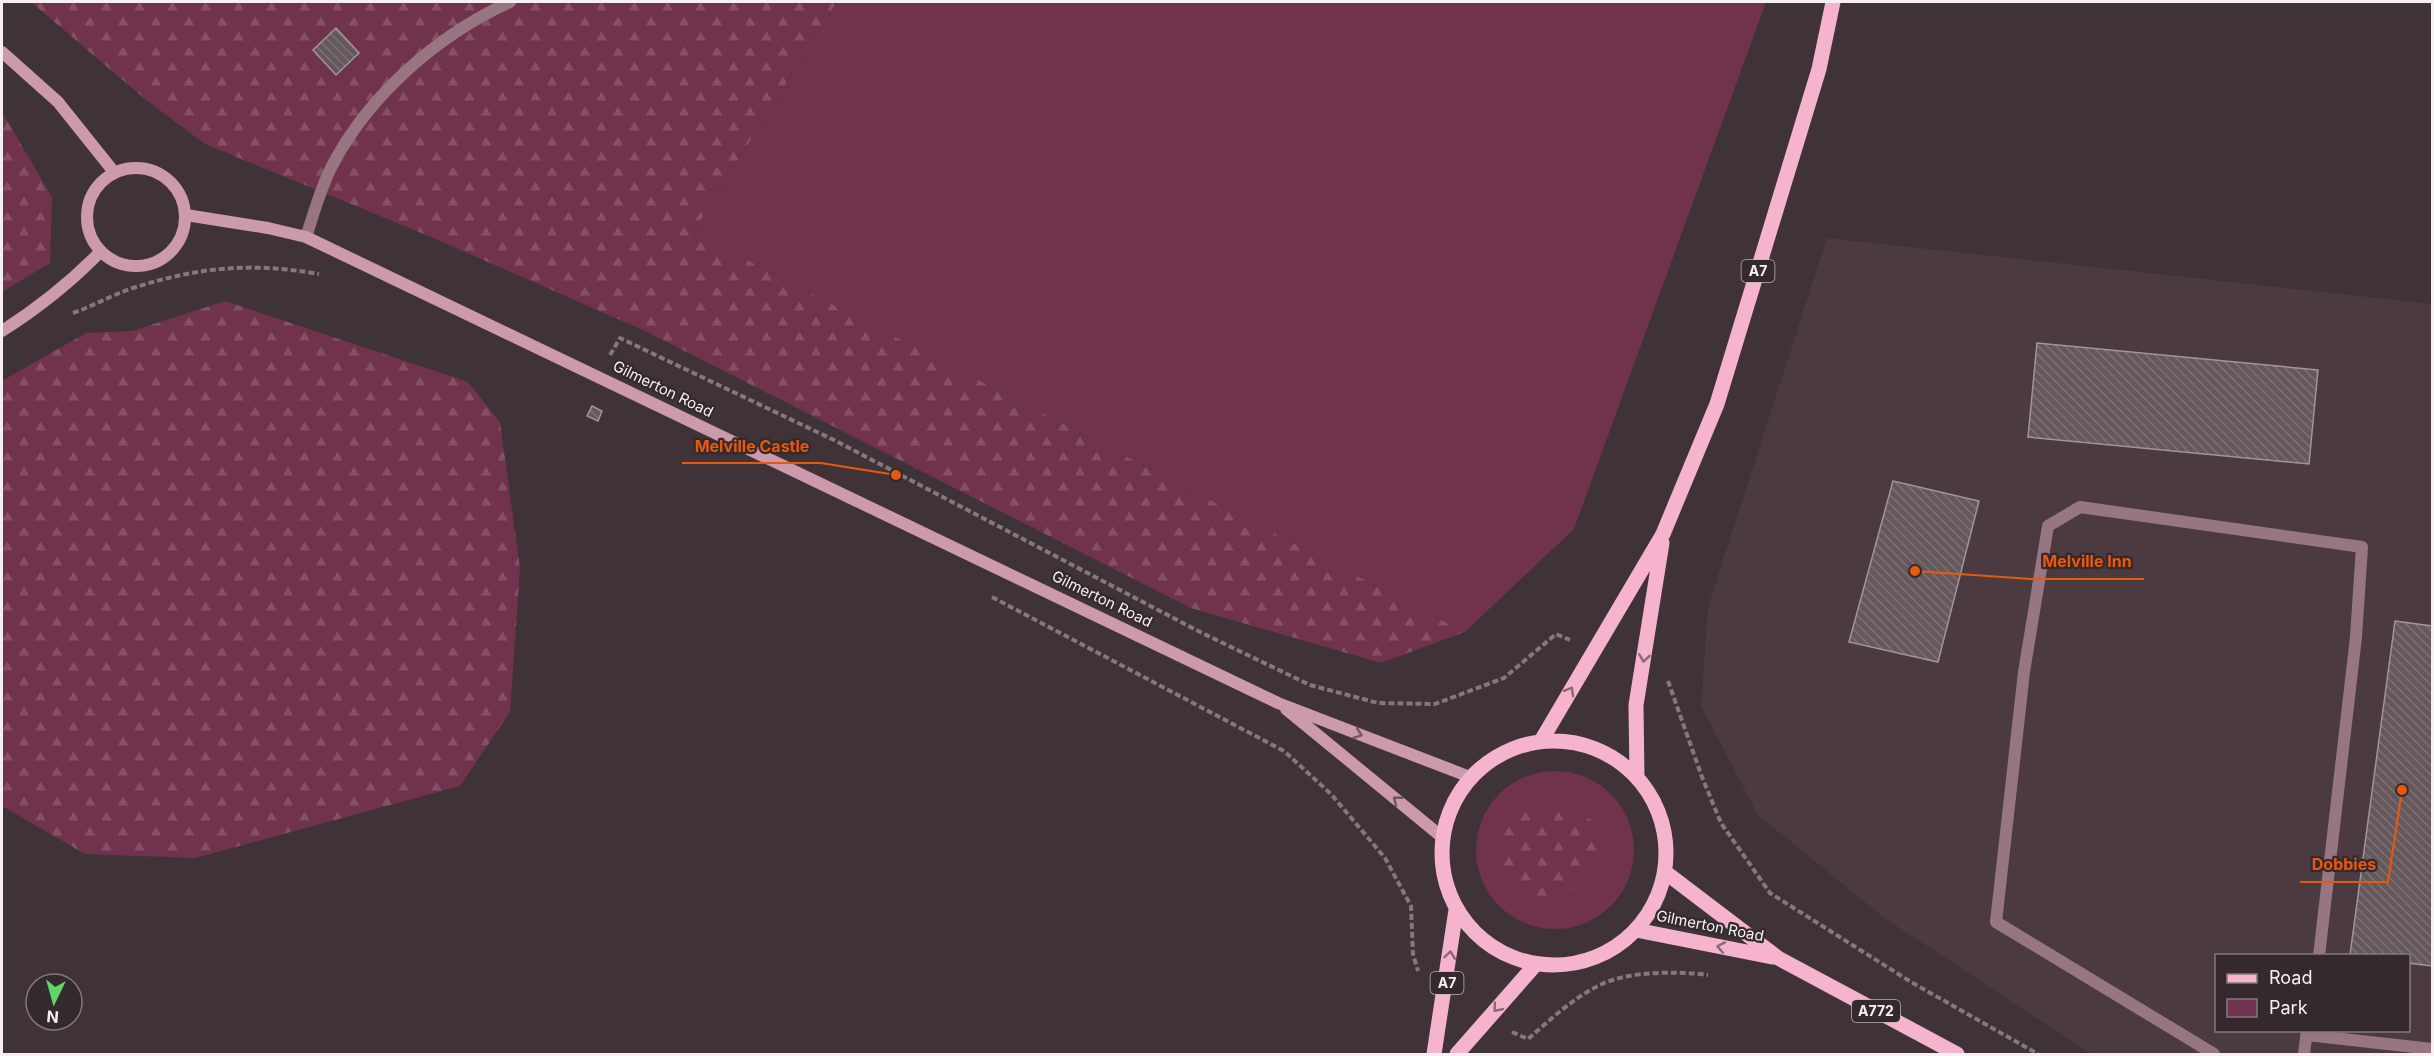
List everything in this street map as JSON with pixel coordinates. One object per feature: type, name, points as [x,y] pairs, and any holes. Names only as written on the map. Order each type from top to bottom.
[{"type":"main road","name":"A7","points":[[1541,741],[1663,534],[1717,404],[1819,69],[1833,2]]},
{"type":"main road","points":[[2,52],[58,102],[114,172]]},
{"type":"main road","points":[[142,167],[166,176],[177,188],[186,215],[177,245],[159,261],[143,266],[122,264],[101,251],[90,234],[87,222],[92,193],[114,172],[142,167]]},
{"type":"main road","name":"Gilmerton Road","points":[[186,215],[268,228],[306,237],[1278,703],[1470,777]]},
{"type":"main road","points":[[2,331],[74,278],[101,251]]},
{"type":"main road","name":"A7","points":[[1636,777],[1636,705],[1663,534]]},
{"type":"main road","name":"Gilmerton Road","points":[[1278,703],[1442,837]]},
{"type":"main road","points":[[1567,740],[1617,757],[1652,798],[1662,821],[1666,847],[1665,872],[1654,903],[1636,930],[1615,948],[1590,959],[1563,965],[1536,964],[1507,955],[1476,937],[1456,910],[1443,874],[1442,837],[1451,805],[1470,777],[1502,753],[1541,741],[1567,740]]},
{"type":"main road","name":"Gilmerton Road","points":[[1665,872],[1778,958],[1957,1054]]},
{"type":"main road","name":"A7","points":[[1434,1054],[1444,1002],[1456,910]]},
{"type":"main road","name":"Gilmerton Road","points":[[1636,930],[1778,958]]},
{"type":"main road","points":[[1457,1054],[1536,964]]},
{"type":"lane","points":[[306,237],[332,165],[367,109],[418,60],[494,9],[510,2]]},
{"type":"lane","points":[[2214,1054],[1995,922],[2024,672],[2048,526],[2080,507],[2362,547],[2356,637],[2319,954]]},
{"type":"lane","points":[[2304,1054],[2307,1033],[2418,1051],[2433,1049]]},
{"type":"path","points":[[38,306],[74,313],[132,288],[214,268],[278,266],[326,275]]},
{"type":"path","points":[[596,377],[620,338],[834,440],[1202,633],[1322,688],[1378,704],[1435,704],[1504,678],[1556,634],[1594,650]]},
{"type":"path","points":[[988,595],[1216,713],[1284,751],[1331,794],[1385,858],[1411,906],[1413,954],[1423,992],[1444,1002]]},
{"type":"path","points":[[1642,670],[1669,681],[1702,777],[1721,823],[1770,893],[1911,982],[2038,1054]]},
{"type":"path","points":[[1486,1020],[1528,1039],[1560,1010],[1604,983],[1648,973],[1716,976]]},
{"type":"shaded area","points":[[1827,238],[2432,304],[2432,1054],[2091,1054],[1883,917],[1758,815],[1701,706],[1708,607]]},
{"type":"green space","points":[[31,2],[837,2],[693,232],[1465,632],[1381,663],[1191,608],[645,331],[431,237],[205,144],[145,99]]},
{"type":"green space","points":[[837,2],[1766,2],[1574,529],[1465,632],[693,232]]},
{"type":"green space","points":[[2,112],[52,197],[50,263],[2,292]]},
{"type":"green space","points":[[225,301],[468,382],[500,422],[520,568],[510,712],[460,786],[195,858],[85,854],[2,806],[2,381],[86,333],[132,331]]},
{"type":"green space","points":[[1555,771],[1585,777],[1599,784],[1611,794],[1621,806],[1628,820],[1634,850],[1628,880],[1621,894],[1611,906],[1599,916],[1585,923],[1555,929],[1525,923],[1511,916],[1499,906],[1489,894],[1482,880],[1476,850],[1482,820],[1489,806],[1499,794],[1511,784],[1525,777]]},
{"type":"green space","points":[[1563,810],[1590,819],[1603,839],[1599,865],[1562,901],[1532,905],[1508,887],[1501,859],[1501,833],[1521,813]]},
{"type":"building","points":[[336,28],[359,53],[336,75],[313,50]]},
{"type":"building","points":[[2037,343],[2318,370],[2309,464],[2028,437]]},
{"type":"building","points":[[592,406],[602,411],[598,421],[587,416]]},
{"type":"building","points":[[1893,481],[1979,501],[1938,662],[1849,642]]},
{"type":"building","points":[[2395,621],[2432,626],[2432,966],[2410,963],[2410,954],[2350,954]]},
{"type":"place","name":"Melville Castle","points":[[896,475]]},
{"type":"place","name":"Melville Inn","points":[[1915,571]]},
{"type":"place","name":"Dobbies","points":[[2402,790]]}]
